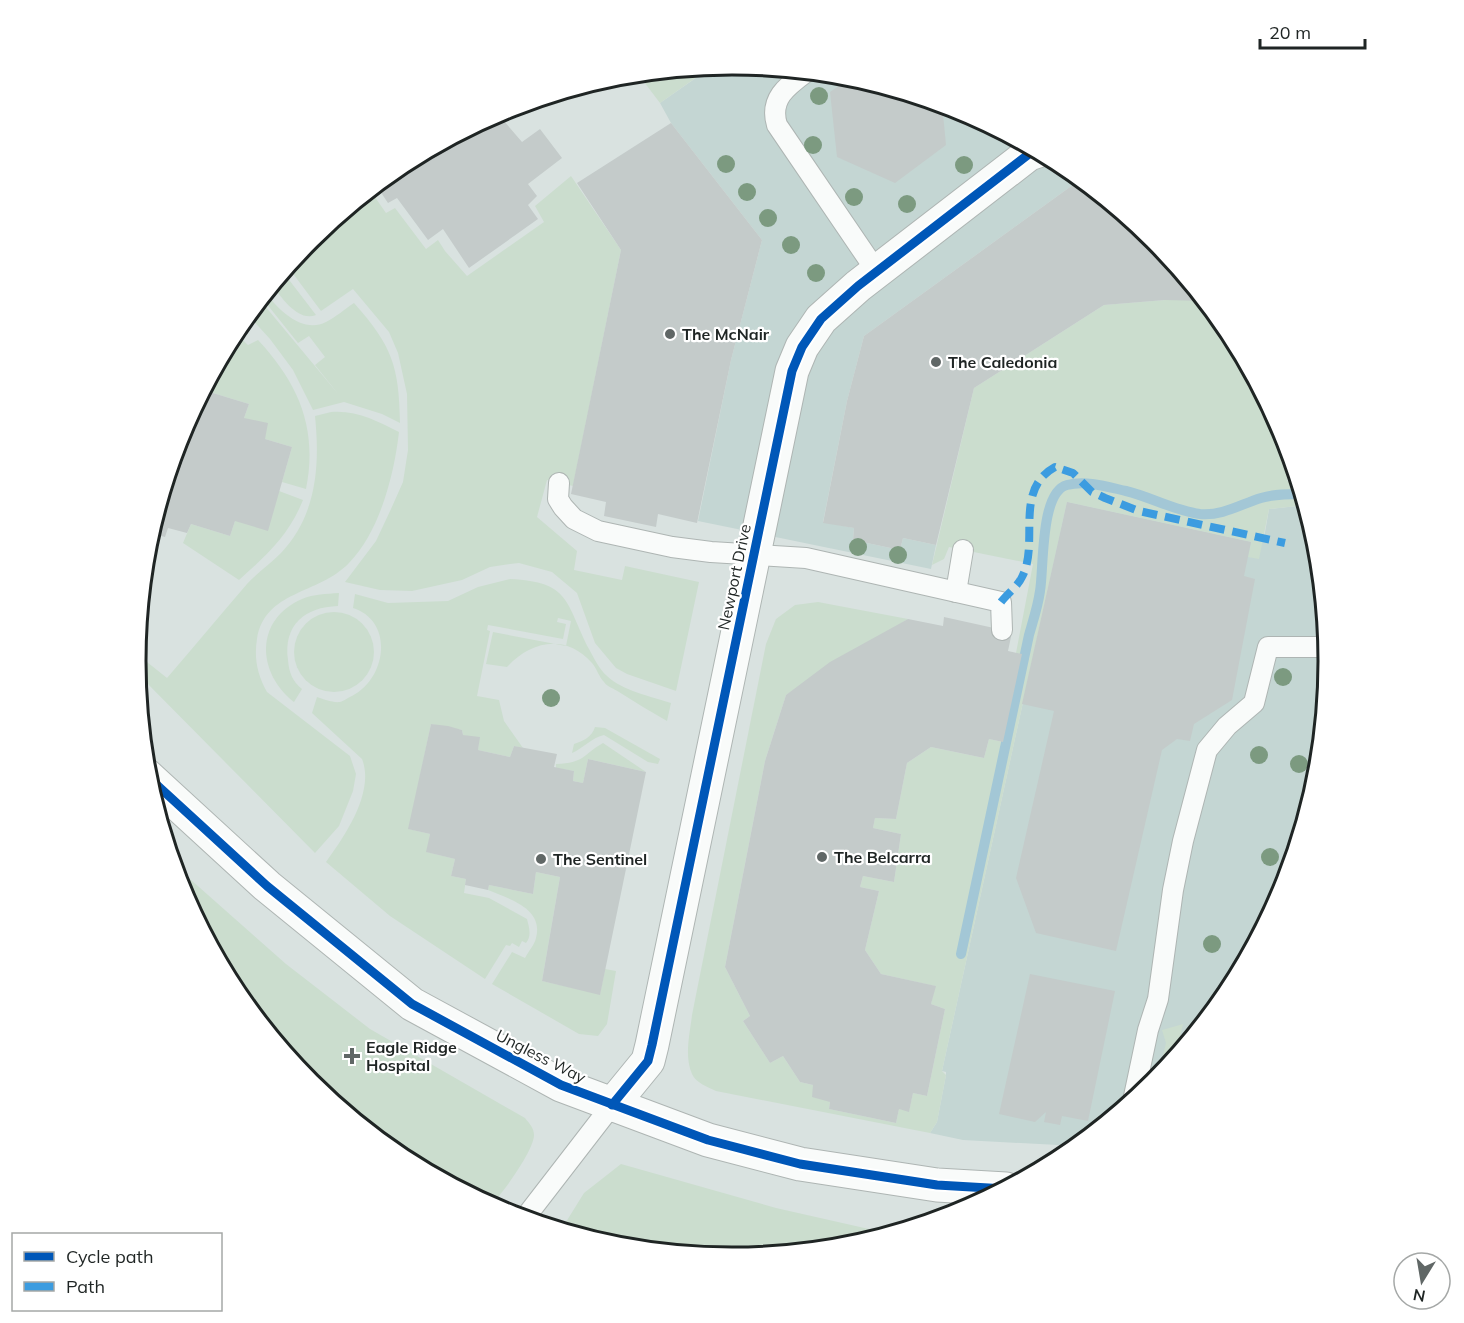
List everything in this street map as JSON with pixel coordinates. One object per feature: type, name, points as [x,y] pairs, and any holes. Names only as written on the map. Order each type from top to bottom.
[{"type":"street","name":"Newport Drive","points":[[612,1105],[648,1061],[792,371],[802,347],[821,319],[1024,153]]},
{"type":"street","name":"Ungless Way","points":[[159,787],[267,886],[412,1004],[561,1085],[708,1140],[800,1164],[937,1185],[991,1188]]},
{"type":"lane","points":[[797,79],[775,104],[774,117],[777,125],[877,272]]},
{"type":"lane","points":[[559,483],[558,499],[563,507],[574,519],[598,531],[672,547],[754,556],[806,558],[1000,602],[1002,630]]},
{"type":"lane","points":[[956,592],[963,550]]},
{"type":"lane","points":[[1136,1086],[1148,1030],[1158,999],[1167,928],[1183,841],[1207,750],[1227,726],[1254,703],[1268,647],[1318,647]]},
{"type":"lane","points":[[530,1212],[612,1105]]},
{"type":"shaded area","points":[[699,76],[770,76],[846,86],[921,106],[991,135],[1073,185],[864,336],[847,401],[823,522],[854,528],[853,540],[900,550],[903,538],[936,545],[931,569],[698,521],[731,360],[762,240],[671,123],[660,103]]},
{"type":"shaded area","points":[[1067,502],[1251,542],[1264,538],[1269,509],[1298,506],[1307,547],[1317,623],[1317,700],[1307,776],[1299,813],[1274,886],[1240,955],[1220,987],[1197,1019],[1147,1076],[1089,1127],[1065,1144],[963,1140],[930,1133],[937,1122],[946,1075],[946,1072],[942,1071]]},
{"type":"green space","points":[[698,76],[660,103],[644,82]]},
{"type":"green space","points":[[571,176],[621,250],[573,486],[547,480],[537,517],[577,551],[574,570],[622,580],[625,566],[699,582],[676,691],[616,668],[595,643],[577,593],[552,572],[519,563],[510,564],[490,567],[462,580],[412,591],[380,590],[345,582],[376,541],[403,482],[408,450],[407,394],[398,353],[389,332],[353,289],[321,311],[293,273],[317,247],[374,196],[386,213],[395,208],[426,249],[438,240],[467,276],[544,222],[535,206]]},
{"type":"green space","points":[[288,279],[316,315],[303,315],[286,302],[277,292]]},
{"type":"green space","points":[[271,299],[284,313],[300,323],[309,325],[326,322],[354,303],[377,332],[391,357],[398,386],[400,423],[382,414],[344,402],[313,410],[293,370],[254,322],[265,306],[339,395],[315,365],[325,357],[309,336],[298,343],[267,304]]},
{"type":"green space","points":[[1194,300],[1220,336],[1258,402],[1274,437],[1288,475],[1287,481],[1290,481],[1298,506],[1269,509],[1259,559],[1248,557],[1251,542],[1067,502],[942,1071],[946,1075],[937,1122],[930,1133],[716,1091],[702,1084],[692,1074],[688,1060],[692,1015],[766,644],[776,619],[795,605],[818,602],[908,619],[786,695],[765,761],[725,967],[750,1016],[743,1021],[770,1063],[783,1056],[800,1082],[813,1085],[830,1102],[829,1109],[896,1123],[899,1109],[909,1111],[913,1093],[927,1096],[945,1009],[931,1004],[935,986],[881,974],[865,950],[879,891],[860,887],[863,876],[894,882],[901,834],[873,828],[875,818],[896,819],[907,763],[931,747],[984,758],[989,739],[1003,742],[1022,655],[1016,653],[1033,564],[949,547],[944,559],[932,565],[974,388],[1104,305]]},
{"type":"green space","points":[[242,339],[248,345],[258,340],[284,373],[302,408],[309,447],[306,489],[282,482],[292,447],[265,439],[244,418],[249,404],[211,392]]},
{"type":"green space","points":[[331,412],[350,413],[375,420],[399,432],[384,502],[360,550],[336,573],[281,602],[270,611],[262,623],[257,639],[257,666],[267,692],[350,756],[356,774],[353,791],[339,826],[315,853],[147,683],[146,662],[167,678],[247,584],[281,553],[293,538],[309,506],[313,489],[317,453],[315,416]]},
{"type":"green space","points":[[279,491],[303,500],[284,534],[268,553],[239,580],[183,543],[191,524],[230,536],[235,521]]},
{"type":"green space","points":[[510,579],[530,581],[555,590],[570,607],[593,656],[607,676],[629,689],[671,703],[667,721],[607,685],[582,653],[566,646],[571,621],[558,618],[557,622],[566,624],[563,639],[488,625],[487,630],[490,631],[477,696],[499,700],[504,721],[523,748],[514,746],[510,757],[478,750],[479,739],[463,735],[462,730],[431,724],[409,829],[430,834],[427,852],[455,859],[451,876],[466,879],[464,893],[489,898],[527,919],[529,934],[526,943],[522,941],[519,947],[512,943],[510,946],[506,945],[485,979],[390,916],[326,862],[356,813],[365,785],[365,772],[362,759],[312,713],[317,697],[340,702],[364,688],[379,664],[380,637],[375,625],[366,615],[353,608],[355,594],[388,603],[448,601],[478,587]]},
{"type":"green space","points":[[339,593],[338,606],[326,607],[306,614],[293,628],[289,637],[287,648],[289,668],[293,679],[302,689],[294,702],[273,677],[266,648],[269,633],[275,620],[286,608],[302,599],[316,595]]},
{"type":"green space","points":[[334,612],[349,615],[362,624],[371,637],[374,652],[371,667],[362,680],[349,689],[334,692],[319,689],[306,680],[297,667],[294,652],[297,637],[306,624],[319,615]]},
{"type":"green space","points":[[493,632],[556,644],[537,646],[516,658],[507,667],[486,664]]},
{"type":"green space","points":[[595,727],[605,728],[660,759],[658,764],[648,762],[604,735],[572,753],[574,744],[589,736]]},
{"type":"green space","points":[[603,743],[646,772],[588,759],[583,783],[573,781],[574,771],[556,768],[556,764],[578,760]]},
{"type":"green space","points":[[536,872],[560,877],[542,981],[600,994],[605,969],[616,971],[607,1024],[598,1036],[579,1034],[492,984],[512,952],[525,958],[535,940],[537,928],[530,912],[515,901],[488,890],[489,885],[533,894]]},
{"type":"green space","points":[[186,876],[286,964],[370,1029],[525,1118],[533,1130],[533,1142],[497,1198],[473,1188],[406,1149],[375,1127],[317,1076],[267,1019],[244,987],[206,921]]},
{"type":"green space","points":[[1183,1024],[1179,1040],[1162,1060],[1166,1043],[1162,1030]]},
{"type":"green space","points":[[621,1164],[776,1208],[874,1230],[809,1243],[770,1247],[694,1247],[655,1243],[618,1237],[565,1224],[584,1193]]},
{"type":"building","points":[[840,85],[846,86],[884,95],[943,115],[946,145],[895,183],[837,157],[830,92]]},
{"type":"building","points":[[504,122],[522,142],[540,129],[562,158],[528,184],[537,196],[528,205],[538,219],[469,268],[443,229],[428,240],[397,198],[388,203],[381,192],[406,174],[473,135]]},
{"type":"building","name":"The McNair","points":[[671,123],[762,240],[731,360],[697,523],[658,514],[656,527],[604,516],[606,502],[571,494],[621,250],[577,183]]},
{"type":"building","name":"The Caledonia","points":[[1073,185],[1119,221],[1147,247],[1194,301],[1165,300],[1104,305],[974,388],[936,545],[903,538],[900,550],[853,540],[854,528],[823,523],[847,401],[864,336]]},
{"type":"building","points":[[211,392],[249,404],[244,418],[268,423],[265,439],[292,447],[268,531],[235,521],[230,536],[191,524],[187,533],[168,528],[165,537],[159,536],[165,510],[190,437]]},
{"type":"building","points":[[1067,502],[1251,542],[1244,576],[1255,579],[1232,700],[1194,724],[1190,741],[1177,739],[1162,750],[1116,951],[1036,933],[1016,878],[1054,711],[1022,704]]},
{"type":"building","name":"The Belcarra","points":[[944,617],[1012,632],[1008,651],[1022,654],[1003,742],[989,739],[984,758],[931,747],[907,763],[896,819],[875,818],[873,828],[901,834],[894,882],[863,876],[860,887],[879,891],[865,950],[881,974],[936,986],[931,1004],[945,1009],[927,1096],[913,1093],[909,1112],[899,1109],[896,1123],[829,1109],[830,1102],[812,1097],[813,1085],[800,1082],[783,1056],[770,1063],[743,1021],[750,1016],[725,967],[765,761],[786,695],[830,662],[908,619],[943,626]]},
{"type":"building","name":"The Sentinel","points":[[431,724],[462,730],[463,735],[480,737],[478,750],[510,757],[514,746],[557,754],[554,767],[574,771],[573,781],[583,783],[588,759],[646,772],[600,995],[542,981],[560,877],[536,872],[533,894],[489,885],[488,890],[465,885],[466,879],[451,876],[455,859],[426,852],[430,834],[408,829]]},
{"type":"building","points":[[1030,974],[1115,991],[1088,1121],[1062,1116],[1060,1125],[1044,1122],[1046,1112],[1035,1122],[999,1114]]},
{"type":"waterway","points":[[961,954],[1039,597],[1048,516],[1052,501],[1058,491],[1067,485],[1082,483],[1097,485],[1200,514],[1224,511],[1266,497],[1294,494]]},
{"type":"marked path","points":[[1001,602],[1020,580],[1027,563],[1031,503],[1035,489],[1042,477],[1055,467],[1073,473],[1092,492],[1139,511],[1285,543]]},
{"type":"cycle path","points":[[612,1105],[648,1061],[792,371],[802,347],[821,319],[858,286],[1027,155]]},
{"type":"cycle path","points":[[159,787],[267,886],[412,1004],[561,1085],[708,1140],[800,1164],[937,1185],[991,1188]]},
{"type":"place","name":"The McNair","points":[[670,334]]},
{"type":"place","name":"The Caledonia","points":[[936,362]]},
{"type":"place","name":"The Belcarra","points":[[822,857]]},
{"type":"place","name":"The Sentinel","points":[[541,859]]},
{"type":"place","name":"Eagle Ridge Hospital","points":[[352,1056]]}]
